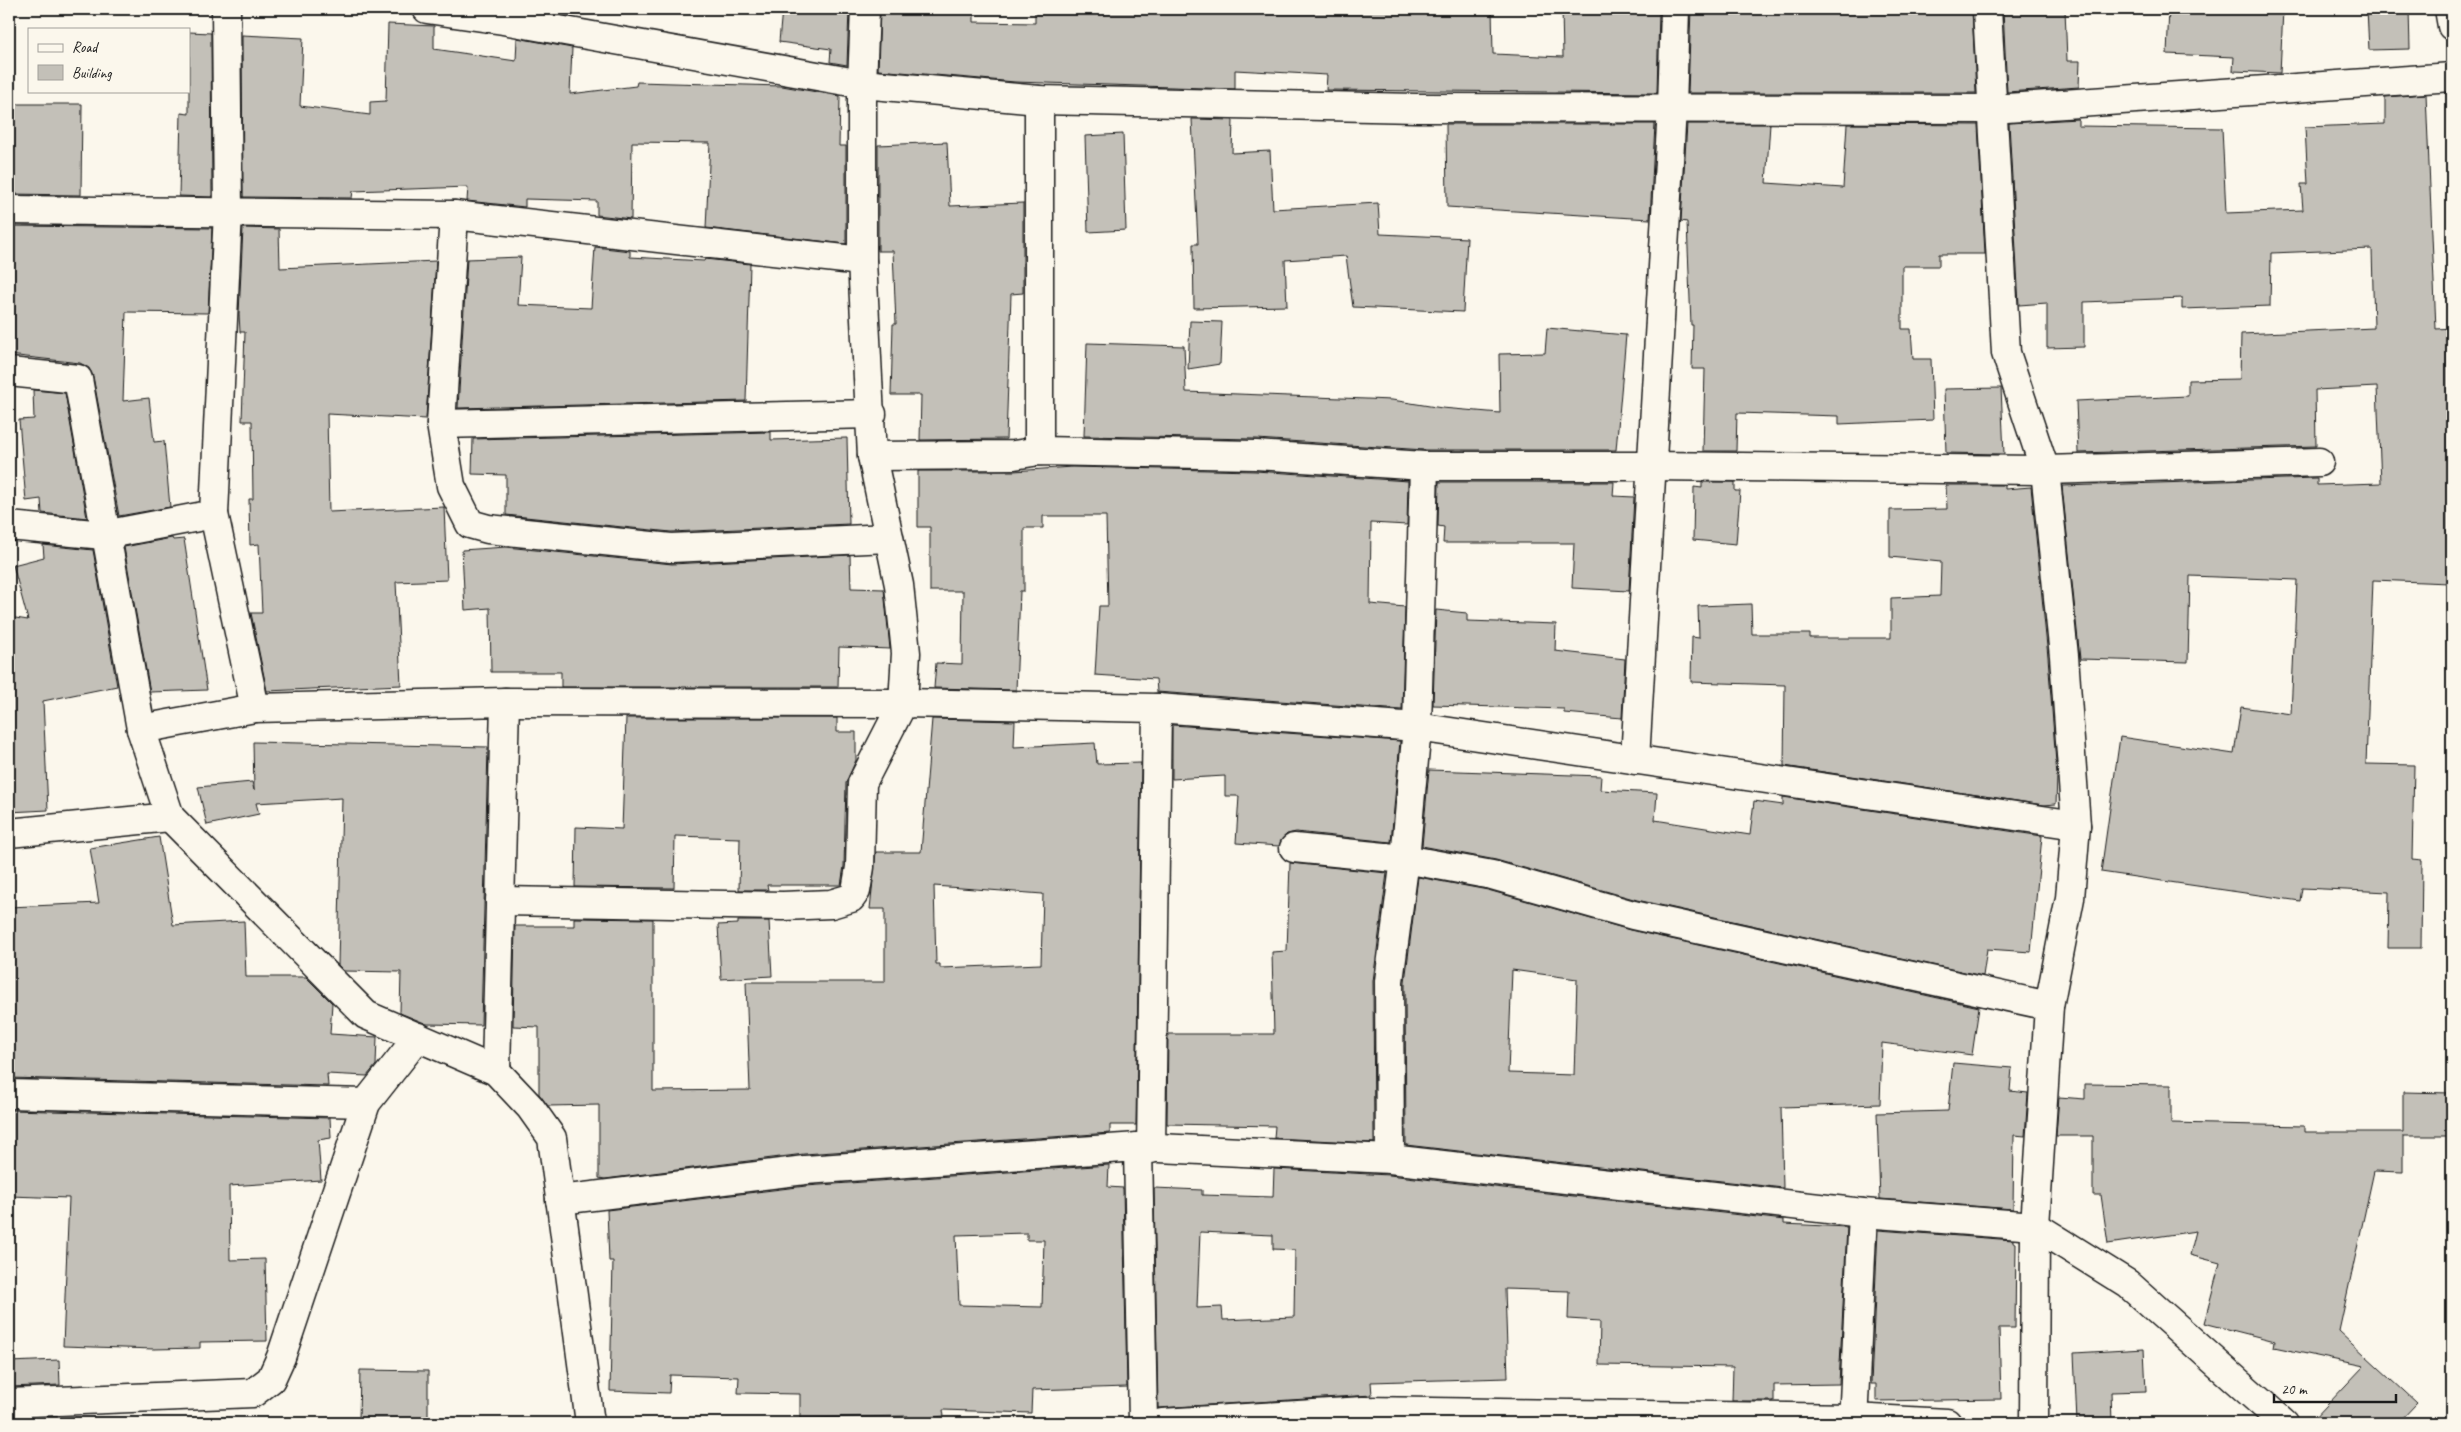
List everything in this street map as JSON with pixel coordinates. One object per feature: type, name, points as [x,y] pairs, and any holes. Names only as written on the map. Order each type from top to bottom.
[{"type":"street","points":[[226,9],[228,211],[214,514],[255,708]]},
{"type":"street","points":[[427,9],[502,20],[862,84],[1039,100],[1417,108],[1992,109],[2452,77]]},
{"type":"street","points":[[500,901],[783,906],[831,904],[852,898],[856,891],[860,866],[862,783],[903,703],[905,628],[899,585],[872,456],[872,414],[862,261],[862,84],[865,9]]},
{"type":"street","points":[[1635,760],[1650,466],[1672,108],[1675,9]]},
{"type":"street","points":[[1987,9],[2006,353],[2045,470],[2064,656],[2076,825],[2070,898],[2049,1006],[2034,1226],[2034,1423]]},
{"type":"street","points":[[2449,9],[2452,26]]},
{"type":"street","points":[[1039,100],[1039,451]]},
{"type":"street","points":[[9,210],[454,215],[862,261]]},
{"type":"street","points":[[454,215],[440,424],[451,486],[470,524],[488,529],[671,548],[889,538]]},
{"type":"street","points":[[9,372],[78,379],[104,535],[141,729],[170,817],[366,1015],[496,1071],[530,1107],[552,1138],[590,1423]]},
{"type":"street","points":[[440,424],[872,414]]},
{"type":"street","points":[[872,456],[1014,455],[1039,451],[1256,455],[1424,466],[2045,470],[2319,462]]},
{"type":"street","points":[[1390,1159],[1389,981],[1405,859],[1417,727],[1424,466]]},
{"type":"street","points":[[9,526],[104,535],[214,514]]},
{"type":"street","points":[[141,729],[255,708],[505,702],[903,703],[1157,708],[1417,727],[2076,825]]},
{"type":"street","points":[[496,1071],[505,702]]},
{"type":"street","points":[[1142,1423],[1145,1148],[1157,708]]},
{"type":"street","points":[[9,833],[170,817]]},
{"type":"street","points":[[1294,848],[1405,859],[1492,875],[1633,915],[2049,1006]]},
{"type":"street","points":[[9,1404],[253,1393],[271,1379],[281,1357],[366,1102],[418,1037]]},
{"type":"street","points":[[9,1094],[366,1102]]},
{"type":"street","points":[[560,1200],[805,1170],[1145,1148],[1390,1159],[1863,1214],[2034,1226],[2128,1284],[2284,1423]]},
{"type":"street","points":[[1853,1421],[1863,1214]]},
{"type":"street","points":[[1162,1423],[1365,1417],[1947,1423]]},
{"type":"building","points":[[529,9],[573,9],[573,17]]},
{"type":"building","points":[[782,9],[849,9],[847,65],[830,62],[831,49],[779,42]]},
{"type":"building","points":[[880,9],[974,9],[974,22],[1035,23],[1035,9],[1492,9],[1493,54],[1563,57],[1562,9],[1597,9],[1597,12],[1659,10],[1657,93],[1326,90],[1327,75],[1235,70],[1235,89],[1015,82],[878,70]]},
{"type":"building","points":[[1691,9],[1972,9],[1976,93],[1688,93]]},
{"type":"building","points":[[2003,9],[2065,9],[2067,61],[2080,61],[2079,87],[2007,92]]},
{"type":"building","points":[[2169,9],[2283,9],[2280,73],[2233,71],[2234,57],[2167,54]]},
{"type":"building","points":[[2367,9],[2409,9],[2410,49],[2369,50]]},
{"type":"building","points":[[388,24],[434,26],[434,49],[516,61],[517,38],[572,48],[570,94],[636,86],[637,82],[782,86],[840,96],[839,146],[846,146],[846,244],[706,228],[710,143],[632,142],[631,219],[597,215],[597,201],[525,199],[525,207],[467,201],[468,187],[353,191],[352,198],[243,197],[242,35],[303,38],[300,106],[370,115],[370,102],[386,101]]},
{"type":"building","points":[[190,32],[211,33],[212,197],[179,196],[181,113],[189,114]]},
{"type":"building","points":[[2426,94],[2436,329],[2452,328],[2452,546],[2450,546],[2449,583],[2373,580],[2366,764],[2414,765],[2412,859],[2422,860],[2421,948],[2388,948],[2389,892],[2302,888],[2300,901],[2101,872],[2120,737],[2234,754],[2241,707],[2291,714],[2297,580],[2190,576],[2188,662],[2080,659],[2062,486],[2317,478],[2317,485],[2381,483],[2377,387],[2315,390],[2316,446],[2078,453],[2076,401],[2188,396],[2188,380],[2240,379],[2241,334],[2374,328],[2372,249],[2271,253],[2270,306],[2182,309],[2182,298],[2084,302],[2084,347],[2047,348],[2047,303],[2019,305],[2009,123],[2078,119],[2078,126],[2222,128],[2226,213],[2303,210],[2301,184],[2308,184],[2305,127],[2385,124],[2385,97]]},
{"type":"building","points":[[9,104],[82,104],[81,195],[9,194]]},
{"type":"building","points":[[1192,119],[1233,120],[1232,153],[1270,151],[1273,209],[1378,203],[1380,234],[1467,238],[1463,312],[1353,307],[1346,256],[1285,260],[1287,306],[1194,308],[1193,244],[1198,244]]},
{"type":"building","points":[[1446,124],[1655,124],[1650,219],[1447,207]]},
{"type":"building","points":[[1687,124],[1770,124],[1766,183],[1843,188],[1847,124],[1978,125],[1985,254],[1939,254],[1939,266],[1902,266],[1902,329],[1911,329],[1913,359],[1931,359],[1933,420],[1839,424],[1839,416],[1737,413],[1736,451],[1703,451],[1705,369],[1692,369],[1693,325],[1691,325],[1687,222],[1681,221]]},
{"type":"building","points":[[1123,134],[1126,230],[1088,232],[1085,136]]},
{"type":"building","points":[[947,142],[950,206],[1023,203],[1023,293],[1011,294],[1006,439],[920,440],[921,395],[891,395],[893,324],[896,324],[893,251],[878,251],[878,145]]},
{"type":"building","points":[[9,226],[212,228],[208,313],[126,312],[123,401],[149,398],[154,442],[164,441],[170,507],[119,516],[93,376],[89,368],[80,363],[9,355]]},
{"type":"building","points":[[243,228],[279,229],[280,268],[436,261],[426,419],[327,414],[329,512],[444,507],[447,580],[396,582],[401,685],[267,691],[251,613],[262,613],[259,544],[250,545],[249,499],[253,499],[252,421],[242,421],[245,332],[240,332],[239,314]]},
{"type":"building","points":[[595,247],[630,251],[630,257],[704,261],[705,259],[750,264],[746,401],[458,408],[467,259],[521,257],[518,305],[591,308]]},
{"type":"building","points":[[1190,321],[1222,322],[1220,364],[1188,369]]},
{"type":"building","points":[[1547,328],[1626,335],[1616,450],[1425,450],[1257,439],[1084,436],[1087,343],[1184,346],[1186,392],[1392,400],[1442,408],[1500,413],[1499,354],[1545,353]]},
{"type":"building","points":[[2001,388],[2004,454],[1946,453],[1944,389]]},
{"type":"building","points":[[33,390],[65,393],[87,518],[42,513],[41,499],[26,501],[19,420],[34,419]]},
{"type":"building","points":[[771,432],[771,440],[847,438],[849,524],[671,532],[506,515],[506,475],[472,474],[473,439]]},
{"type":"building","points":[[1072,467],[1255,471],[1408,481],[1407,525],[1371,523],[1370,604],[1405,607],[1402,710],[1157,692],[1156,679],[1095,675],[1099,606],[1108,606],[1106,516],[1043,516],[1043,528],[1024,528],[1024,591],[1020,591],[1016,690],[934,688],[936,663],[962,664],[963,591],[930,591],[930,527],[918,527],[918,471],[1014,471]]},
{"type":"building","points":[[1439,482],[1614,482],[1613,496],[1634,497],[1629,591],[1572,588],[1574,543],[1443,543],[1444,527],[1438,526]]},
{"type":"building","points":[[1702,482],[1735,482],[1735,491],[1740,491],[1736,544],[1693,540],[1694,487],[1702,488]]},
{"type":"building","points":[[1946,485],[2005,485],[2005,489],[2031,487],[2048,657],[2057,776],[2056,804],[2044,805],[1784,766],[1785,685],[1691,682],[1692,637],[1699,638],[1698,606],[1751,604],[1752,634],[1810,634],[1810,638],[1891,638],[1891,598],[1940,596],[1941,562],[1890,557],[1890,510],[1947,509]]},
{"type":"building","points":[[172,538],[173,540],[184,539],[207,690],[150,692],[124,547]]},
{"type":"building","points":[[43,545],[93,550],[117,686],[43,701],[48,810],[9,812],[9,617],[28,620],[13,565],[44,557]]},
{"type":"building","points":[[506,547],[672,564],[850,555],[851,588],[884,589],[890,649],[839,647],[838,687],[561,687],[561,672],[491,672],[490,608],[465,610],[462,550]]},
{"type":"building","points":[[1436,610],[1467,613],[1467,621],[1556,624],[1555,651],[1625,659],[1622,718],[1564,713],[1564,709],[1433,705]]},
{"type":"building","points":[[626,718],[837,718],[837,732],[856,732],[856,760],[846,783],[844,866],[841,885],[767,885],[768,890],[739,890],[740,838],[675,836],[674,888],[575,887],[576,827],[622,829]]},
{"type":"building","points":[[932,719],[1015,721],[1014,747],[1095,743],[1097,764],[1141,763],[1136,1125],[1110,1125],[1110,1133],[804,1154],[605,1179],[599,1178],[599,1105],[548,1106],[539,1094],[539,1027],[513,1026],[515,926],[574,926],[574,918],[653,919],[653,1091],[750,1090],[746,982],[885,982],[885,909],[870,909],[876,852],[921,852]],"holes":[[[934,886],[1043,894],[1041,964],[940,968],[940,964],[936,964]]]},
{"type":"building","points":[[1172,725],[1400,741],[1391,842],[1296,832],[1287,834],[1279,846],[1236,843],[1239,796],[1225,796],[1225,776],[1172,779]]},
{"type":"building","points":[[253,742],[488,747],[481,1025],[427,1024],[400,1013],[401,972],[344,971],[338,965],[342,798],[256,803],[259,814],[207,825],[198,787],[252,782],[254,790]]},
{"type":"building","points":[[1429,770],[1601,776],[1600,790],[1657,793],[1655,820],[1750,835],[1754,801],[1783,805],[1783,797],[2042,836],[2031,952],[1987,949],[1983,976],[1637,900],[1496,860],[1422,846]]},
{"type":"building","points":[[159,837],[173,925],[244,921],[246,977],[306,977],[332,1003],[330,1034],[377,1037],[376,1065],[367,1076],[327,1074],[328,1086],[9,1078],[9,907],[99,903],[90,848]]},
{"type":"building","points":[[1290,863],[1387,873],[1373,981],[1374,1143],[1274,1138],[1275,1126],[1167,1124],[1168,1034],[1274,1034],[1272,952],[1287,951]]},
{"type":"building","points":[[1418,877],[1488,890],[1630,930],[1979,1007],[1972,1055],[1882,1043],[1880,1104],[1781,1107],[1783,1188],[1406,1145],[1405,982]],"holes":[[[1512,970],[1577,979],[1574,1075],[1508,1073]]]},
{"type":"building","points":[[738,921],[769,921],[772,976],[721,979],[718,925],[738,924]]},
{"type":"building","points":[[1953,1063],[2012,1068],[2010,1091],[2028,1093],[2025,1136],[2014,1135],[2013,1209],[1880,1199],[1877,1113],[1948,1111]]},
{"type":"building","points":[[2085,1084],[2171,1085],[2171,1123],[2304,1126],[2304,1132],[2403,1132],[2403,1092],[2452,1093],[2452,1136],[2403,1136],[2403,1172],[2374,1171],[2339,1331],[2417,1403],[2398,1423],[2310,1423],[2364,1366],[2274,1347],[2275,1341],[2204,1323],[2220,1263],[2190,1255],[2196,1231],[2108,1244],[2101,1195],[2093,1195],[2093,1136],[2056,1136],[2059,1097],[2085,1099]]},
{"type":"building","points":[[9,1110],[330,1118],[331,1138],[318,1140],[321,1180],[229,1186],[230,1260],[265,1259],[267,1341],[200,1342],[200,1348],[154,1349],[63,1346],[69,1198],[9,1196]]},
{"type":"building","points":[[1109,1165],[1108,1187],[1123,1188],[1127,1387],[1032,1390],[1031,1413],[943,1410],[944,1416],[908,1420],[908,1416],[800,1418],[800,1394],[738,1393],[739,1377],[670,1375],[669,1393],[610,1391],[613,1261],[609,1261],[607,1210],[806,1186]],"holes":[[[1027,1233],[1027,1240],[1044,1240],[1042,1307],[959,1305],[956,1235]]]},
{"type":"building","points":[[1274,1169],[1389,1175],[1784,1220],[1784,1224],[1847,1227],[1839,1384],[1774,1385],[1774,1401],[1732,1401],[1733,1367],[1599,1365],[1600,1321],[1568,1319],[1569,1291],[1505,1289],[1508,1378],[1371,1382],[1372,1395],[1158,1408],[1154,1188],[1202,1190],[1202,1195],[1273,1197]],"holes":[[[1200,1232],[1273,1235],[1273,1249],[1295,1250],[1294,1317],[1223,1320],[1222,1307],[1197,1308]]]},
{"type":"building","points":[[1878,1230],[2013,1240],[2016,1243],[2015,1328],[1999,1328],[2001,1399],[1876,1401],[1876,1384],[1871,1384]]},
{"type":"building","points":[[2144,1349],[2146,1391],[2111,1392],[2112,1423],[2077,1423],[2074,1353]]},
{"type":"building","points":[[59,1360],[60,1385],[9,1387],[9,1362]]},
{"type":"building","points":[[360,1370],[428,1371],[428,1421],[359,1420]]},
{"type":"building","points":[[60,1417],[61,1423],[9,1423],[9,1418]]}]
